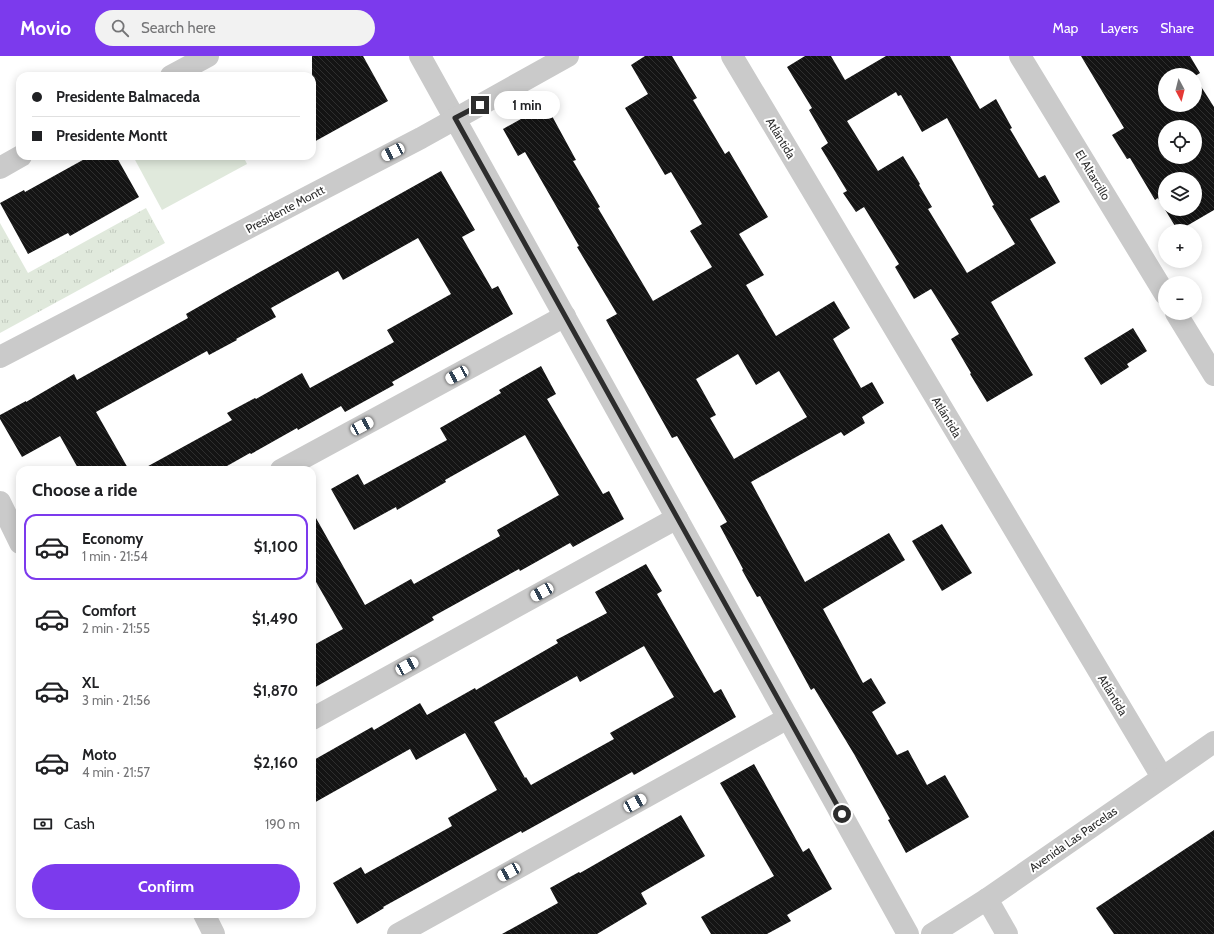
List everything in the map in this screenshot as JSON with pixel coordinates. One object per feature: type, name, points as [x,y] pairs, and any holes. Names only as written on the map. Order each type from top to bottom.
[{"type":"street","points":[[178,72],[208,56]]},
{"type":"street","points":[[420,56],[908,934]]},
{"type":"street","name":"Presidente Montt","points":[[0,357],[421,138],[568,56]]},
{"type":"street","name":"Atlántida","points":[[732,56],[1162,777]]},
{"type":"street","name":"El Altarcillo","points":[[1020,56],[1158,283]]},
{"type":"street","points":[[0,168],[16,159]]},
{"type":"street","points":[[289,466],[565,316]]},
{"type":"street","points":[[1180,320],[1214,375]]},
{"type":"street","points":[[0,502],[16,535]]},
{"type":"street","points":[[316,717],[677,518]]},
{"type":"street","points":[[398,934],[788,718]]},
{"type":"street","name":"Avenida Las Parcelas","points":[[932,934],[987,899],[1214,742]]},
{"type":"street","points":[[987,899],[1007,934]]},
{"type":"street","points":[[206,918],[214,934]]},
{"type":"green space","points":[[135,160],[245,160],[247,164],[162,210]]},
{"type":"green space","points":[[146,208],[165,243],[0,333],[0,223],[28,273]]},
{"type":"building","points":[[312,56],[363,56],[388,101],[316,141],[316,72],[312,72]]},
{"type":"building","points":[[645,56],[672,56],[697,98],[693,100],[725,154],[729,151],[768,217],[739,234],[764,275],[746,285],[776,336],[834,301],[850,328],[833,339],[861,388],[872,382],[884,403],[862,417],[865,423],[844,436],[841,432],[751,482],[805,582],[889,533],[905,560],[823,609],[863,683],[871,678],[886,703],[872,712],[897,755],[908,750],[927,785],[945,775],[969,817],[906,853],[888,820],[890,819],[854,754],[814,688],[811,690],[760,596],[757,597],[742,570],[743,569],[720,526],[727,522],[677,436],[672,438],[606,320],[617,314],[577,247],[579,246],[525,152],[518,156],[503,129],[546,105],[576,160],[573,161],[600,207],[598,208],[653,301],[712,267],[690,231],[702,224],[671,172],[665,175],[625,108],[648,94],[631,65]],"holes":[[[738,354],[756,385],[779,371],[807,417],[734,459],[710,418],[716,415],[696,379]]]},
{"type":"building","points":[[805,56],[831,56],[845,80],[886,56],[950,56],[980,109],[996,99],[1012,128],[1010,129],[1039,178],[1045,175],[1060,202],[1030,219],[1056,263],[991,302],[1033,375],[987,402],[951,339],[959,334],[931,289],[914,299],[895,267],[899,264],[864,207],[856,212],[843,193],[847,191],[821,148],[828,143],[809,110],[812,108],[787,67]],"holes":[[[896,92],[898,96],[901,95],[922,132],[947,118],[994,205],[992,206],[1015,244],[967,273],[928,209],[932,207],[903,156],[878,171],[847,121]]]},
{"type":"building","points":[[1081,56],[1190,56],[1197,68],[1158,68],[1158,112],[1202,112],[1202,88],[1214,107],[1214,210],[1190,224],[1174,224],[1169,216],[1202,216],[1202,172],[1158,172],[1158,198],[1155,200],[1130,158],[1127,159],[1112,135],[1124,128]]},
{"type":"building","points":[[83,160],[118,160],[139,197],[70,236],[68,233],[28,254],[0,203],[24,190],[25,192]]},
{"type":"building","points":[[441,171],[475,230],[462,237],[492,289],[498,286],[513,314],[392,382],[394,385],[345,412],[341,406],[298,430],[297,428],[227,466],[148,466],[232,420],[227,413],[255,398],[256,399],[302,373],[310,388],[394,342],[387,330],[451,294],[418,238],[343,280],[338,271],[271,308],[276,317],[236,339],[237,340],[209,355],[207,351],[96,412],[127,466],[77,466],[60,436],[22,457],[0,419],[0,415],[26,402],[74,374],[77,380],[188,318],[186,314]]},
{"type":"building","points":[[1133,328],[1147,351],[1127,364],[1129,367],[1101,385],[1084,358]]},
{"type":"building","points":[[541,366],[556,394],[547,399],[603,494],[609,491],[624,519],[573,547],[570,543],[520,571],[519,569],[432,617],[434,620],[316,687],[316,644],[343,629],[316,582],[316,518],[365,605],[411,579],[414,584],[500,536],[497,530],[559,495],[525,435],[445,480],[446,482],[397,510],[396,507],[354,530],[331,489],[358,474],[364,485],[447,440],[440,428],[501,393],[499,390]]},
{"type":"building","points":[[942,524],[972,573],[942,591],[912,541]]},
{"type":"building","points":[[646,564],[662,591],[657,594],[714,693],[721,689],[736,717],[634,775],[632,772],[522,833],[521,831],[383,907],[384,908],[357,924],[333,883],[361,867],[365,874],[452,826],[448,818],[497,790],[465,733],[416,760],[410,749],[316,802],[316,759],[372,727],[374,730],[420,703],[427,715],[475,688],[476,690],[558,643],[556,640],[607,613],[595,592]],"holes":[[[644,646],[674,697],[610,733],[614,739],[531,785],[526,777],[525,778],[494,722],[577,676],[580,682]]]},
{"type":"building","points":[[754,764],[803,852],[809,848],[832,889],[787,915],[791,921],[767,934],[711,934],[701,917],[774,876],[720,783]]},
{"type":"building","points":[[681,815],[705,856],[641,893],[647,904],[597,934],[502,934],[558,903],[550,888],[579,872],[580,873]]},
{"type":"building","points":[[1214,830],[1214,934],[1114,934],[1096,908]]},
{"type":"route","points":[[480,105],[455,118],[842,814]]}]
